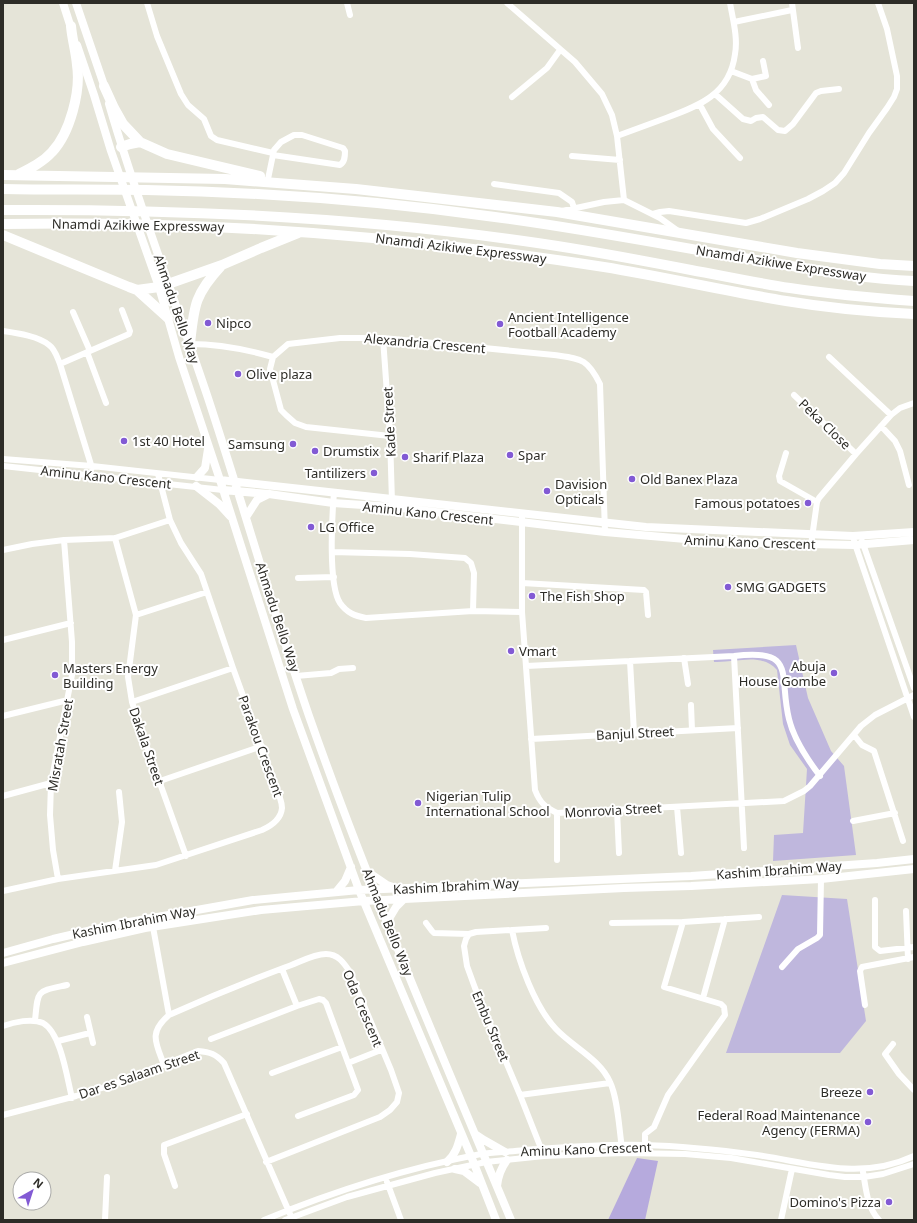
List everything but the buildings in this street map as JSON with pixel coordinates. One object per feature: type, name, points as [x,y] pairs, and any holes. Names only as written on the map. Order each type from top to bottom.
[{"type":"highway","points":[[18,175],[44,160],[52,152],[63,137],[67,126],[74,105],[78,74],[71,26]]},
{"type":"highway","points":[[104,86],[114,108],[124,124],[140,142],[167,154],[272,181]]},
{"type":"highway","points":[[121,146],[140,142]]},
{"type":"highway","name":"Nnamdi Azikiwe Expressway","points":[[3,175],[272,181],[461,200],[557,212],[797,253],[880,264],[914,266]]},
{"type":"highway","name":"Nnamdi Azikiwe Expressway","points":[[3,189],[213,192],[331,200],[424,209],[580,229],[840,274],[914,281]]},
{"type":"highway","points":[[424,209],[461,200]]},
{"type":"highway","name":"Nnamdi Azikiwe Expressway","points":[[3,210],[87,209],[162,211],[287,216],[380,224],[506,239],[637,260],[791,288],[914,301]]},
{"type":"highway","name":"Nnamdi Azikiwe Expressway","points":[[3,224],[126,224],[217,227],[302,232],[448,245],[605,267],[785,301],[852,310],[914,314]]},
{"type":"highway","points":[[137,290],[163,286],[222,265],[302,232]]},
{"type":"highway","points":[[3,235],[137,290],[168,318]]},
{"type":"highway","points":[[448,245],[501,241],[506,239]]},
{"type":"highway","points":[[797,253],[840,274]]},
{"type":"highway","points":[[190,344],[195,306],[200,293],[209,279],[222,265]]},
{"type":"main road","name":"Ahmadu Bello Way","points":[[63,3],[144,247],[190,344],[310,717],[378,901],[510,1220]]},
{"type":"main road","name":"Ahmadu Bello Way","points":[[76,3],[104,86],[121,146],[154,244],[168,318],[179,357],[293,709],[364,901],[496,1220]]},
{"type":"main road","points":[[197,477],[205,468],[209,446]]},
{"type":"main road","points":[[232,471],[244,482]]},
{"type":"main road","name":"Aminu Kano Crescent","points":[[220,480],[334,493],[521,523],[720,542],[811,545],[914,532]]},
{"type":"main road","points":[[196,486],[219,504],[232,518]]},
{"type":"main road","name":"Aminu Kano Crescent","points":[[223,490],[238,490],[333,503],[392,503],[522,514],[646,527],[812,535],[858,540],[914,540]]},
{"type":"main road","points":[[246,517],[257,500],[269,494]]},
{"type":"main road","name":"Kashim Ibrahim Way","points":[[3,953],[53,939],[126,922],[253,900],[360,890],[691,876],[914,859]]},
{"type":"main road","points":[[336,892],[345,881],[351,868]]},
{"type":"main road","name":"Kashim Ibrahim Way","points":[[3,963],[83,942],[153,927],[260,910],[364,901],[821,879],[914,870]]},
{"type":"main road","points":[[368,872],[387,885],[399,889]]},
{"type":"main road","points":[[387,922],[403,900]]},
{"type":"main road","points":[[349,903],[359,908],[371,918]]},
{"type":"main road","points":[[474,1133],[506,1156],[498,1178],[497,1187]]},
{"type":"main road","points":[[447,1162],[458,1148],[461,1134]]},
{"type":"main road","points":[[455,1169],[464,1171],[482,1184]]},
{"type":"street","points":[[147,3],[160,42],[181,94],[188,105],[206,121],[211,136],[216,140],[273,154],[340,165],[344,161],[345,151],[343,148],[298,134],[294,135],[277,145],[273,154],[272,181]]},
{"type":"street","points":[[347,3],[350,16]]},
{"type":"street","points":[[507,3],[581,68],[602,94],[612,115],[617,136],[624,200]]},
{"type":"street","points":[[617,136],[700,105],[715,94],[732,71],[734,62],[736,46],[734,22],[730,3]]},
{"type":"street","points":[[792,3],[798,48]]},
{"type":"street","points":[[654,214],[669,211],[746,223],[760,220],[808,199],[835,184],[844,173],[869,133],[888,108],[897,89],[897,76],[878,3]]},
{"type":"street","points":[[734,22],[792,10]]},
{"type":"street","points":[[512,97],[548,68],[560,50]]},
{"type":"street","points":[[732,71],[752,79],[766,76],[763,61]]},
{"type":"street","points":[[752,79],[756,90],[769,105]]},
{"type":"street","points":[[715,94],[743,119],[751,121],[756,118],[763,117],[778,130],[785,131],[794,124],[816,93],[839,89]]},
{"type":"street","points":[[700,105],[713,129],[740,158]]},
{"type":"street","points":[[572,156],[620,160]]},
{"type":"street","points":[[494,184],[559,194],[568,198],[572,202],[574,208]]},
{"type":"street","points":[[557,212],[604,202],[624,200],[654,214],[681,233]]},
{"type":"street","points":[[60,364],[130,334],[122,310]]},
{"type":"street","points":[[73,312],[89,351],[106,403]]},
{"type":"street","points":[[3,331],[43,341],[50,345],[55,352],[92,466],[93,475]]},
{"type":"street","name":"Alexandria Crescent","points":[[273,357],[288,344],[340,338],[383,338],[554,355],[583,360],[594,372],[600,384],[605,532]]},
{"type":"street","name":"Kade Street","points":[[383,338],[390,436],[392,503]]},
{"type":"street","points":[[190,344],[226,346],[273,357],[270,369],[282,410],[286,416],[296,423],[306,426],[390,436]]},
{"type":"street","points":[[829,357],[891,415]]},
{"type":"street","name":"Peka Close","points":[[794,395],[856,454]]},
{"type":"street","points":[[811,545],[817,502],[856,454],[891,415],[900,408],[914,403]]},
{"type":"street","points":[[881,426],[895,441],[900,451],[909,485]]},
{"type":"street","points":[[786,453],[779,476],[780,481],[817,502]]},
{"type":"street","points":[[3,459],[92,466],[220,480]]},
{"type":"street","name":"Aminu Kano Crescent","points":[[3,466],[223,490]]},
{"type":"street","name":"Parakou Crescent","points":[[3,891],[58,879],[156,865],[262,830],[272,825],[278,818],[282,808],[262,746],[233,668],[201,574],[181,543],[170,520],[158,474]]},
{"type":"street","points":[[334,493],[332,552],[334,577],[336,593],[340,603],[347,611],[355,616],[366,618],[473,612],[522,612]]},
{"type":"street","name":"Monrovia Street","points":[[522,514],[522,612],[535,790],[539,800],[547,808],[558,813],[784,801],[804,791],[820,776],[861,726],[875,715],[914,695]]},
{"type":"street","points":[[3,550],[32,544],[64,540],[115,538],[170,520]]},
{"type":"street","name":"Dakala Street","points":[[115,538],[136,615],[128,677],[132,702],[186,856]]},
{"type":"street","name":"Misratah Street","points":[[58,879],[50,815],[51,783],[72,675],[71,623],[64,540]]},
{"type":"street","points":[[858,540],[914,688]]},
{"type":"street","points":[[858,540],[914,717]]},
{"type":"street","points":[[332,552],[410,554],[465,558],[471,563],[474,573],[473,612]]},
{"type":"street","points":[[298,578],[334,577]]},
{"type":"street","points":[[522,583],[644,590],[646,592],[648,615]]},
{"type":"street","points":[[136,615],[207,592]]},
{"type":"street","points":[[3,640],[71,623]]},
{"type":"street","points":[[526,666],[734,656],[753,653],[770,656],[778,662],[783,669],[788,718],[796,741],[820,776]]},
{"type":"street","points":[[734,656],[744,848]]},
{"type":"street","points":[[684,658],[688,684]]},
{"type":"street","points":[[630,661],[634,733]]},
{"type":"street","points":[[132,702],[233,668]]},
{"type":"street","points":[[296,676],[331,673],[339,669],[353,668]]},
{"type":"street","points":[[3,716],[68,700]]},
{"type":"street","points":[[691,705],[692,730]]},
{"type":"street","name":"Banjul Street","points":[[531,739],[738,728]]},
{"type":"street","points":[[854,735],[862,745],[874,751],[903,841]]},
{"type":"street","points":[[160,781],[262,746]]},
{"type":"street","points":[[3,796],[51,783]]},
{"type":"street","points":[[115,871],[122,822],[119,792]]},
{"type":"street","points":[[676,806],[681,853]]},
{"type":"street","points":[[617,810],[619,853]]},
{"type":"street","points":[[557,860],[558,813]]},
{"type":"street","points":[[852,821],[895,813]]},
{"type":"street","points":[[782,967],[798,948],[818,938],[820,935],[821,879]]},
{"type":"street","points":[[875,900],[875,947],[877,950],[911,948]]},
{"type":"street","points":[[865,1005],[860,972],[862,967],[911,958],[906,911]]},
{"type":"street","points":[[612,923],[683,922],[759,917]]},
{"type":"street","points":[[703,998],[725,920]]},
{"type":"street","points":[[645,1146],[645,1134],[654,1126],[668,1095],[725,1014],[724,1007],[721,1004],[664,987],[683,922]]},
{"type":"street","points":[[426,923],[434,933],[469,934],[476,932],[546,928]]},
{"type":"street","points":[[153,927],[169,1015]]},
{"type":"street","points":[[512,930],[523,968],[535,997],[545,1014],[556,1029],[599,1066],[610,1083],[615,1100],[623,1152]]},
{"type":"street","name":"Embu Street","points":[[469,934],[464,946],[467,966],[544,1156]]},
{"type":"street","name":"Oda Crescent","points":[[164,1065],[157,1045],[156,1030],[162,1021],[169,1015],[318,955],[327,954],[337,957],[344,962],[350,972],[381,1050],[391,1070],[399,1093],[398,1102],[380,1117],[266,1162]]},
{"type":"street","points":[[282,969],[298,1006]]},
{"type":"street","points":[[36,1022],[40,994],[45,990],[68,985]]},
{"type":"street","points":[[211,1039],[298,1006],[319,999],[323,1000],[326,1003],[358,1090],[354,1095],[298,1116]]},
{"type":"street","points":[[87,1018],[93,1044]]},
{"type":"street","points":[[3,1026],[13,1023],[36,1022],[43,1023],[52,1030],[58,1041],[72,1098]]},
{"type":"street","points":[[58,1041],[90,1033]]},
{"type":"street","points":[[893,1044],[885,1054],[899,1074],[914,1090]]},
{"type":"street","points":[[272,1074],[342,1047]]},
{"type":"street","points":[[348,1063],[381,1050]]},
{"type":"street","name":"Dar es Salaam Street","points":[[3,1115],[72,1098],[115,1084],[198,1051],[217,1055],[224,1063],[291,1217]]},
{"type":"street","points":[[520,1095],[610,1083]]},
{"type":"street","points":[[175,1186],[164,1154],[164,1145],[247,1114]]},
{"type":"street","name":"Aminu Kano Crescent","points":[[264,1220],[344,1190],[386,1177],[447,1162],[486,1162],[506,1156],[542,1149],[622,1145],[645,1146],[732,1152],[844,1169],[863,1169],[882,1166],[914,1156]]},
{"type":"street","name":"Aminu Kano Crescent","points":[[284,1220],[347,1197],[455,1169],[483,1154],[506,1156],[544,1156],[623,1152],[685,1154],[724,1158],[845,1177],[864,1177],[884,1174],[914,1164]]},
{"type":"street","points":[[781,1220],[792,1169]]},
{"type":"street","points":[[863,1169],[867,1196],[872,1211],[879,1220]]},
{"type":"street","points":[[105,1220],[107,1177]]},
{"type":"street","points":[[386,1177],[401,1220]]},
{"type":"shaded area","points":[[796,645],[808,698],[831,751],[844,766],[856,855],[773,861],[774,835],[803,833],[807,769],[790,745],[783,724],[777,670],[764,661],[748,660],[714,662],[713,650]]},
{"type":"shaded area","points":[[782,895],[847,899],[866,1021],[840,1053],[726,1053]]},
{"type":"shaded area","points":[[637,1158],[658,1161],[645,1220],[608,1220]]},
{"type":"place","name":"Nipco","points":[[208,323]]},
{"type":"place","name":"Ancient Intelligence Football Academy","points":[[500,324]]},
{"type":"place","name":"Olive plaza","points":[[238,374]]},
{"type":"place","name":"1st 40 Hotel","points":[[124,441]]},
{"type":"place","name":"Samsung","points":[[293,444]]},
{"type":"place","name":"Drumstix","points":[[315,451]]},
{"type":"place","name":"Spar","points":[[510,455]]},
{"type":"place","name":"Sharif Plaza","points":[[405,457]]},
{"type":"place","name":"Tantilizers","points":[[374,473]]},
{"type":"place","name":"Old Banex Plaza","points":[[632,479]]},
{"type":"place","name":"Davision Opticals","points":[[547,491]]},
{"type":"place","name":"Famous potatoes","points":[[808,503]]},
{"type":"place","name":"LG Office","points":[[311,527]]},
{"type":"place","name":"SMG GADGETS","points":[[728,587]]},
{"type":"place","name":"The Fish Shop","points":[[532,596]]},
{"type":"place","name":"Vmart","points":[[511,651]]},
{"type":"place","name":"Abuja House Gombe","points":[[834,673]]},
{"type":"place","name":"Masters Energy Building","points":[[55,675]]},
{"type":"place","name":"Nigerian Tulip International School","points":[[418,803]]},
{"type":"place","name":"Breeze","points":[[870,1092]]},
{"type":"place","name":"Federal Road Maintenance Agency (FERMA)","points":[[868,1122]]},
{"type":"place","name":"Domino's Pizza","points":[[889,1202]]}]
